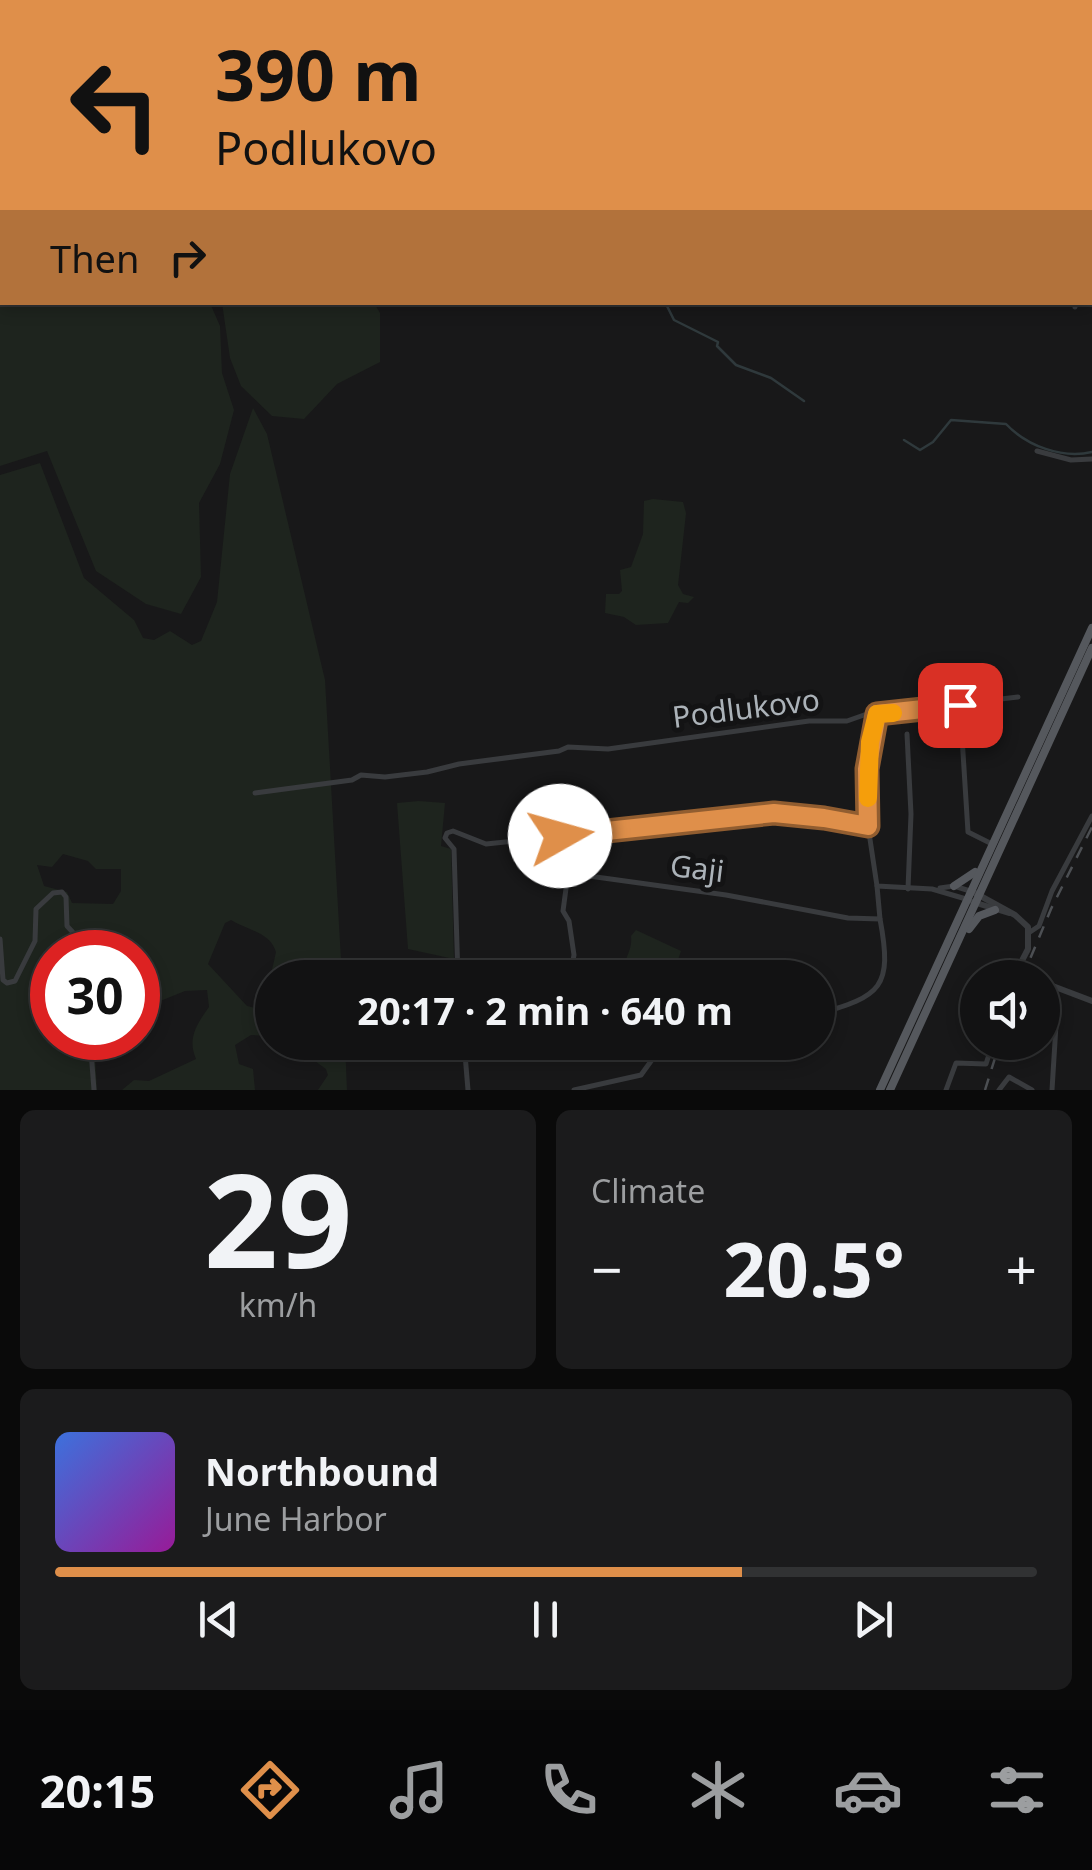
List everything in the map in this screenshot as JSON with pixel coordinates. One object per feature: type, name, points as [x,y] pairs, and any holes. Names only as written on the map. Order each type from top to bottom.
[{"type":"main road","points":[[880,1090],[1092,628]]},
{"type":"main road","points":[[890,1090],[1092,648]]},
{"type":"main road","points":[[954,886],[965,882],[982,865]]},
{"type":"main road","points":[[962,935],[979,916],[995,910]]},
{"type":"street","points":[[1037,450],[1072,460],[1092,458]]},
{"type":"street","name":"Podlukovo","points":[[255,793],[352,780],[361,774],[385,777],[427,772],[459,764],[559,752],[568,746],[608,749],[1018,697]]},
{"type":"street","points":[[960,705],[968,832],[992,844]]},
{"type":"street","points":[[835,1009],[862,1002],[880,982],[886,949],[868,826],[867,769],[877,714]]},
{"type":"street","points":[[907,734],[911,814],[908,889]]},
{"type":"street","points":[[457,960],[454,849],[445,838],[447,833],[454,831],[486,844],[774,813],[868,826]]},
{"type":"street","points":[[1030,932],[1039,926],[1052,892],[1092,816]]},
{"type":"street","name":"Gaji","points":[[573,960],[570,922],[563,911],[567,881],[574,877],[726,895],[848,918],[880,920]]},
{"type":"street","points":[[876,886],[968,895]]},
{"type":"street","points":[[932,890],[954,886],[1015,914],[1030,932],[1024,960]]},
{"type":"street","points":[[36,930],[36,909],[54,893],[62,892],[72,930]]},
{"type":"street","points":[[978,899],[995,910],[1015,914]]},
{"type":"street","points":[[0,938],[3,980],[7,983],[15,981],[30,952]]},
{"type":"street","points":[[1060,989],[1092,1001]]},
{"type":"street","points":[[92,1060],[94,1090]]},
{"type":"street","points":[[466,1060],[468,1090]]},
{"type":"street","points":[[574,1090],[641,1075],[652,1060]]},
{"type":"street","points":[[946,1090],[956,1063],[986,1064],[987,1060]]},
{"type":"street","points":[[1052,1090],[1054,1060]]},
{"type":"street","points":[[999,1090],[1009,1077],[1032,1090]]},
{"type":"shaded area","points":[[0,305],[211,305],[220,326],[222,373],[234,410],[220,464],[199,503],[201,577],[181,614],[146,604],[96,571],[47,451],[0,466]]},
{"type":"shaded area","points":[[222,305],[375,305],[380,313],[380,362],[337,384],[304,419],[272,416],[241,386],[230,358]]},
{"type":"shaded area","points":[[253,408],[267,434],[325,680],[341,960],[274,960],[276,952],[264,936],[231,920],[225,923],[208,964],[247,1006],[255,1008],[255,1035],[235,1045],[239,1064],[253,1069],[255,1090],[122,1090],[134,1080],[149,1081],[196,1059],[193,1038],[209,1007],[207,990],[185,991],[160,1001],[160,930],[30,930],[30,1060],[95,1060],[97,1090],[0,1090],[0,475],[40,463],[84,578],[134,620],[143,638],[154,640],[170,631],[192,645],[201,641],[217,602],[230,474]],"holes":[[[63,854],[88,861],[96,869],[121,869],[121,891],[113,904],[72,903],[67,892],[44,886],[37,865],[52,867]]]},
{"type":"shaded area","points":[[644,501],[683,502],[686,513],[678,585],[683,594],[694,597],[688,603],[679,602],[668,623],[636,625],[624,617],[605,613],[606,594],[622,591],[620,570],[631,567],[643,534]]},
{"type":"shaded area","points":[[397,803],[445,803],[441,846],[451,849],[454,959],[408,949]]},
{"type":"shaded area","points":[[636,930],[681,951],[678,960],[626,960]]},
{"type":"shaded area","points":[[314,1060],[346,1060],[347,1090],[318,1090],[328,1075]]},
{"type":"waterway","points":[[666,305],[674,320],[718,342],[717,346],[736,365],[771,378],[804,401]]},
{"type":"waterway","points":[[904,440],[920,450],[933,442],[951,420],[1006,424],[1024,439],[1046,449],[1069,454],[1092,452]]},
{"type":"railway","points":[[1030,960],[1092,827]]},
{"type":"railway","points":[[985,1090],[994,1060]]},
{"type":"slow traffic","points":[[868,798],[867,769],[877,714],[893,713]]},
{"type":"route","points":[[560,836],[774,813],[868,826],[867,769],[877,714],[960,705]]}]
